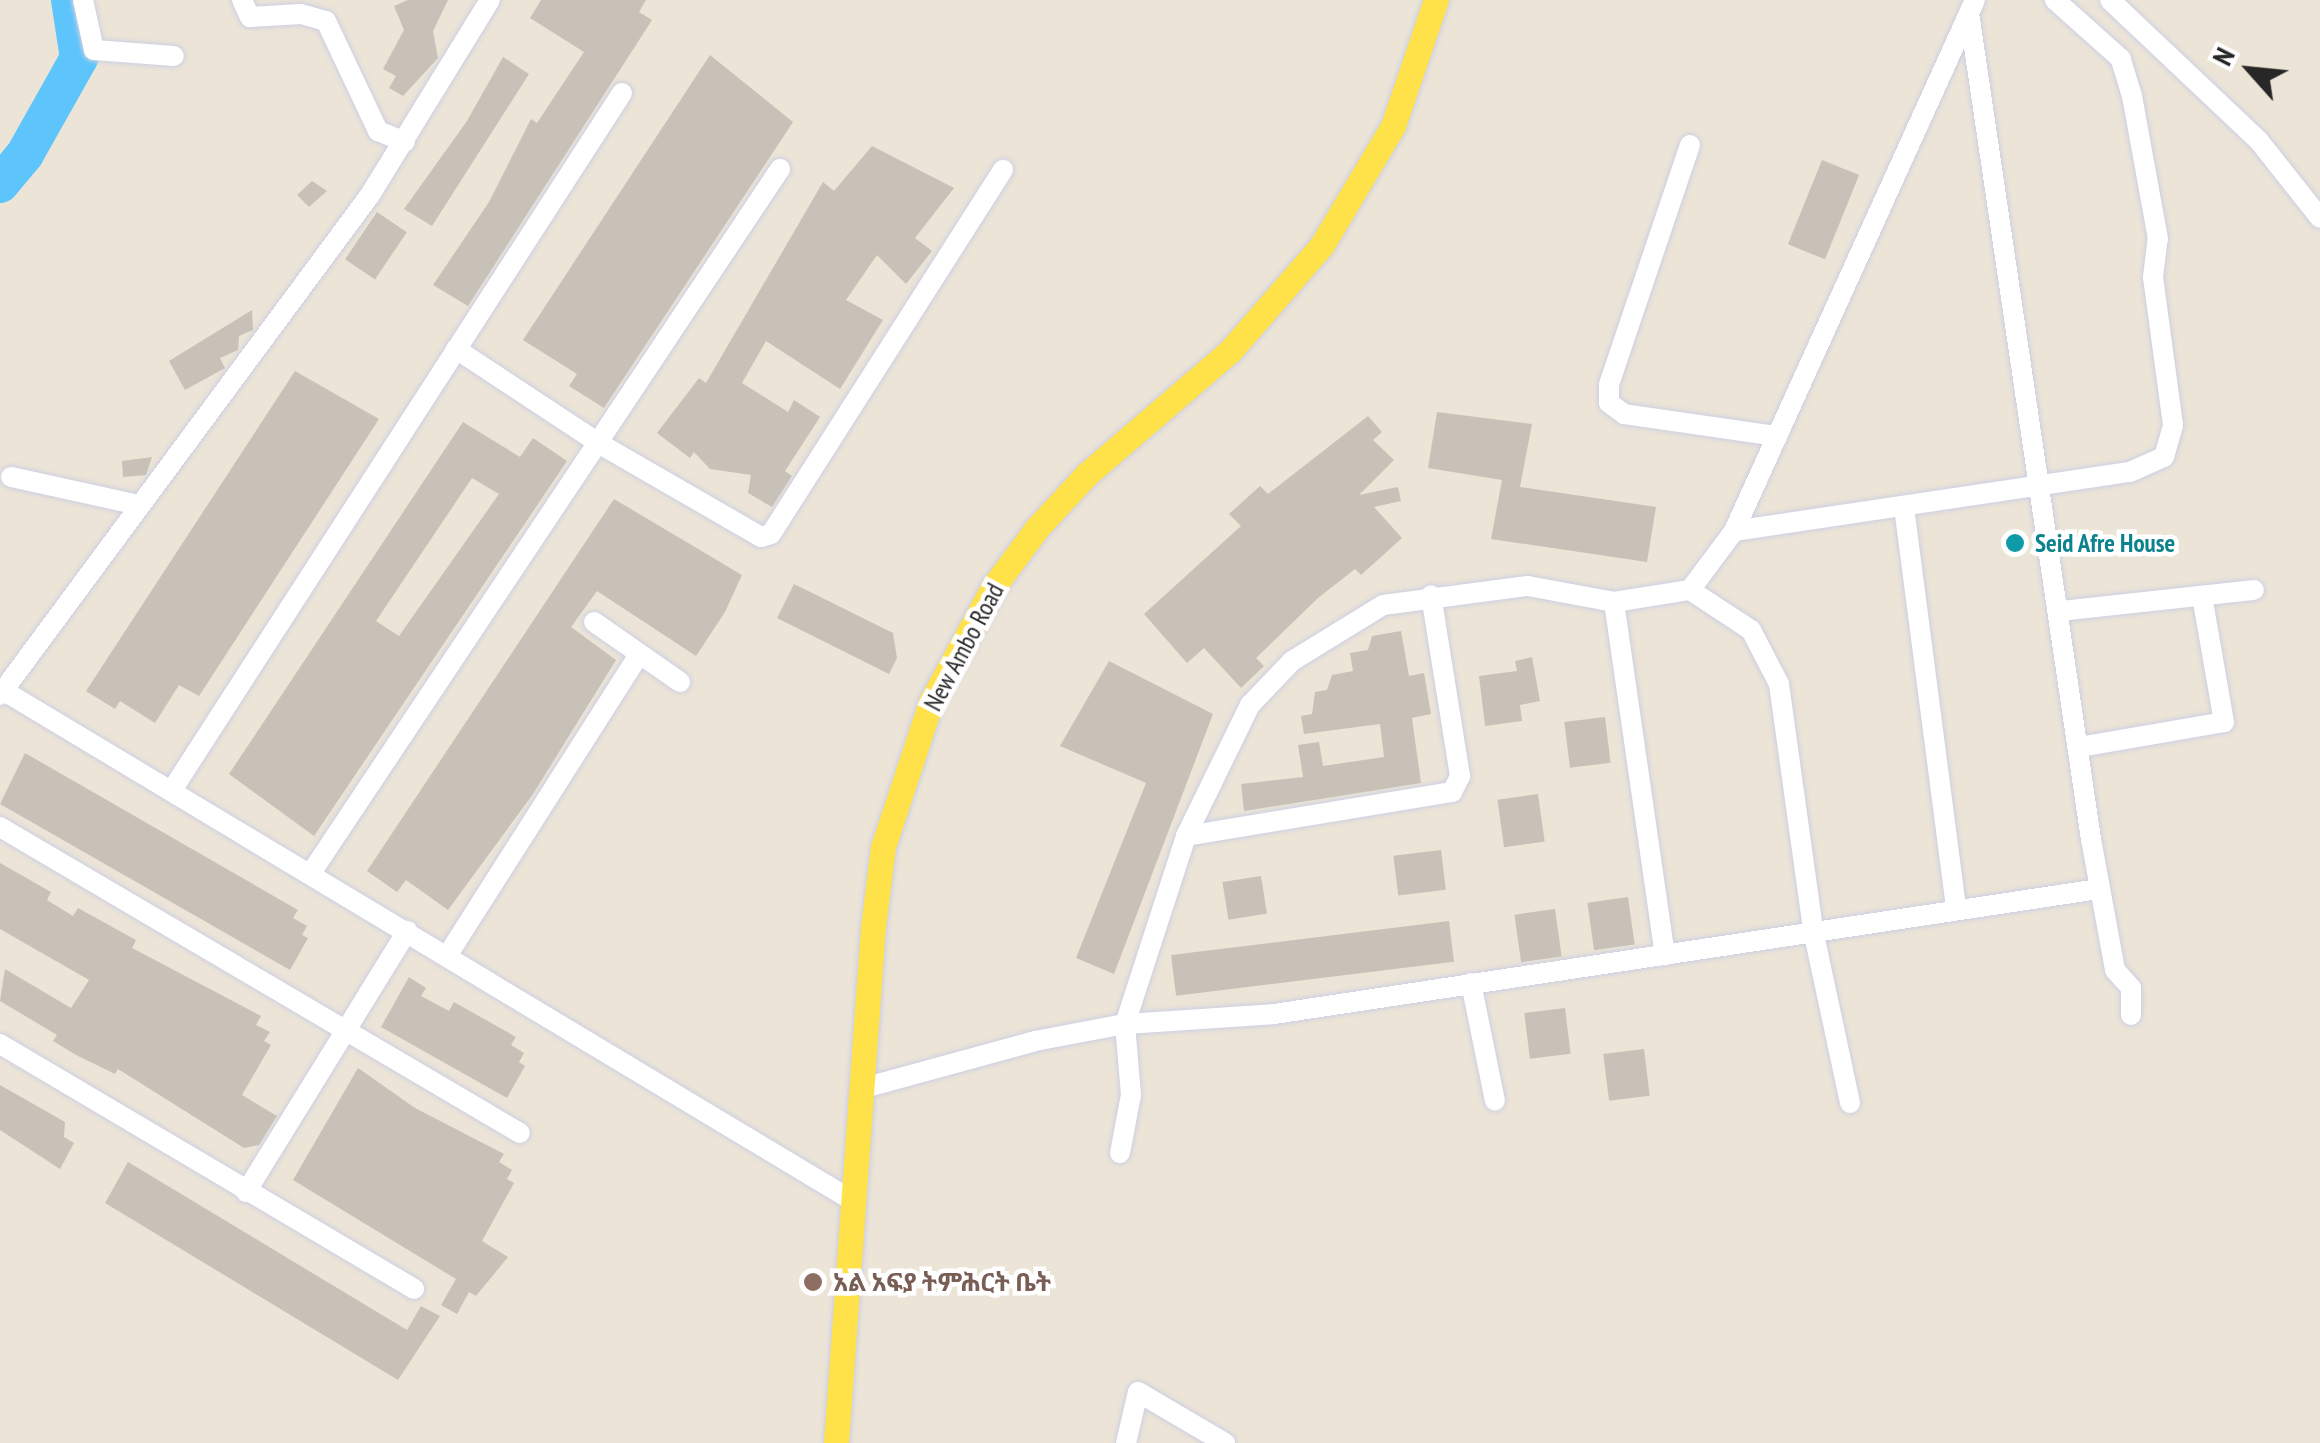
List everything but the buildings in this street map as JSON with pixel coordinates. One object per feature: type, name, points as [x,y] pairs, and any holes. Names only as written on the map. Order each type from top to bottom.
[{"type":"main road","name":"New Ambo Road","points":[[836,1443],[860,1089],[883,847],[901,779],[954,653],[1037,528],[1086,474],[1230,351],[1322,245],[1393,126],[1436,0]]},
{"type":"street","points":[[82,0],[94,50],[174,56]]},
{"type":"street","points":[[242,0],[250,17],[301,14],[326,21],[378,131],[405,142]]},
{"type":"street","points":[[490,0],[405,142],[2,693],[174,787],[853,1201]]},
{"type":"street","points":[[1734,531],[2142,469],[2164,457],[2174,425],[2153,277],[2158,239],[2132,96],[2121,60],[2055,0]]},
{"type":"street","points":[[2110,0],[2259,141],[2320,218]]},
{"type":"street","points":[[1972,6],[2099,889],[2116,970],[2131,988],[2130,1015]]},
{"type":"street","points":[[1690,590],[1734,531],[1972,6]]},
{"type":"street","points":[[174,787],[622,94]]},
{"type":"street","points":[[1690,146],[1609,384],[1609,403],[1624,414],[1777,436]]},
{"type":"street","points":[[311,874],[780,170]]},
{"type":"street","points":[[456,349],[600,444],[750,534],[771,534],[1003,170]]},
{"type":"street","points":[[11,477],[138,505]]},
{"type":"street","points":[[1904,507],[1956,907]]},
{"type":"street","points":[[1120,1154],[1131,1095],[1125,1024],[1186,836],[1230,737],[1292,661],[1383,605],[1431,595],[1528,586],[1614,602],[1690,590],[1751,630],[1779,684],[1814,930],[1850,1104]]},
{"type":"street","points":[[2060,611],[2254,590]]},
{"type":"street","points":[[1186,836],[1452,792],[1460,776],[1431,595]]},
{"type":"street","points":[[2080,747],[2224,722],[2202,596]]},
{"type":"street","points":[[1614,602],[1665,955]]},
{"type":"street","points":[[594,622],[680,682]]},
{"type":"street","points":[[446,956],[639,655]]},
{"type":"street","points":[[0,827],[520,1133]]},
{"type":"street","points":[[860,1089],[1035,1040],[1125,1024],[1274,1014],[1956,907],[2099,889]]},
{"type":"street","points":[[246,1192],[407,931]]},
{"type":"street","points":[[1471,983],[1495,1102]]},
{"type":"street","points":[[0,1044],[414,1290]]},
{"type":"street","points":[[1126,1443],[1138,1392],[1225,1443]]},
{"type":"waterway","points":[[0,184],[25,154],[79,58],[70,0]]},
{"type":"place","name":"Seid Afre House","points":[[2015,543]]},
{"type":"place","name":"አል አፍያ ትምሕርት ቤት","points":[[813,1282]]}]
